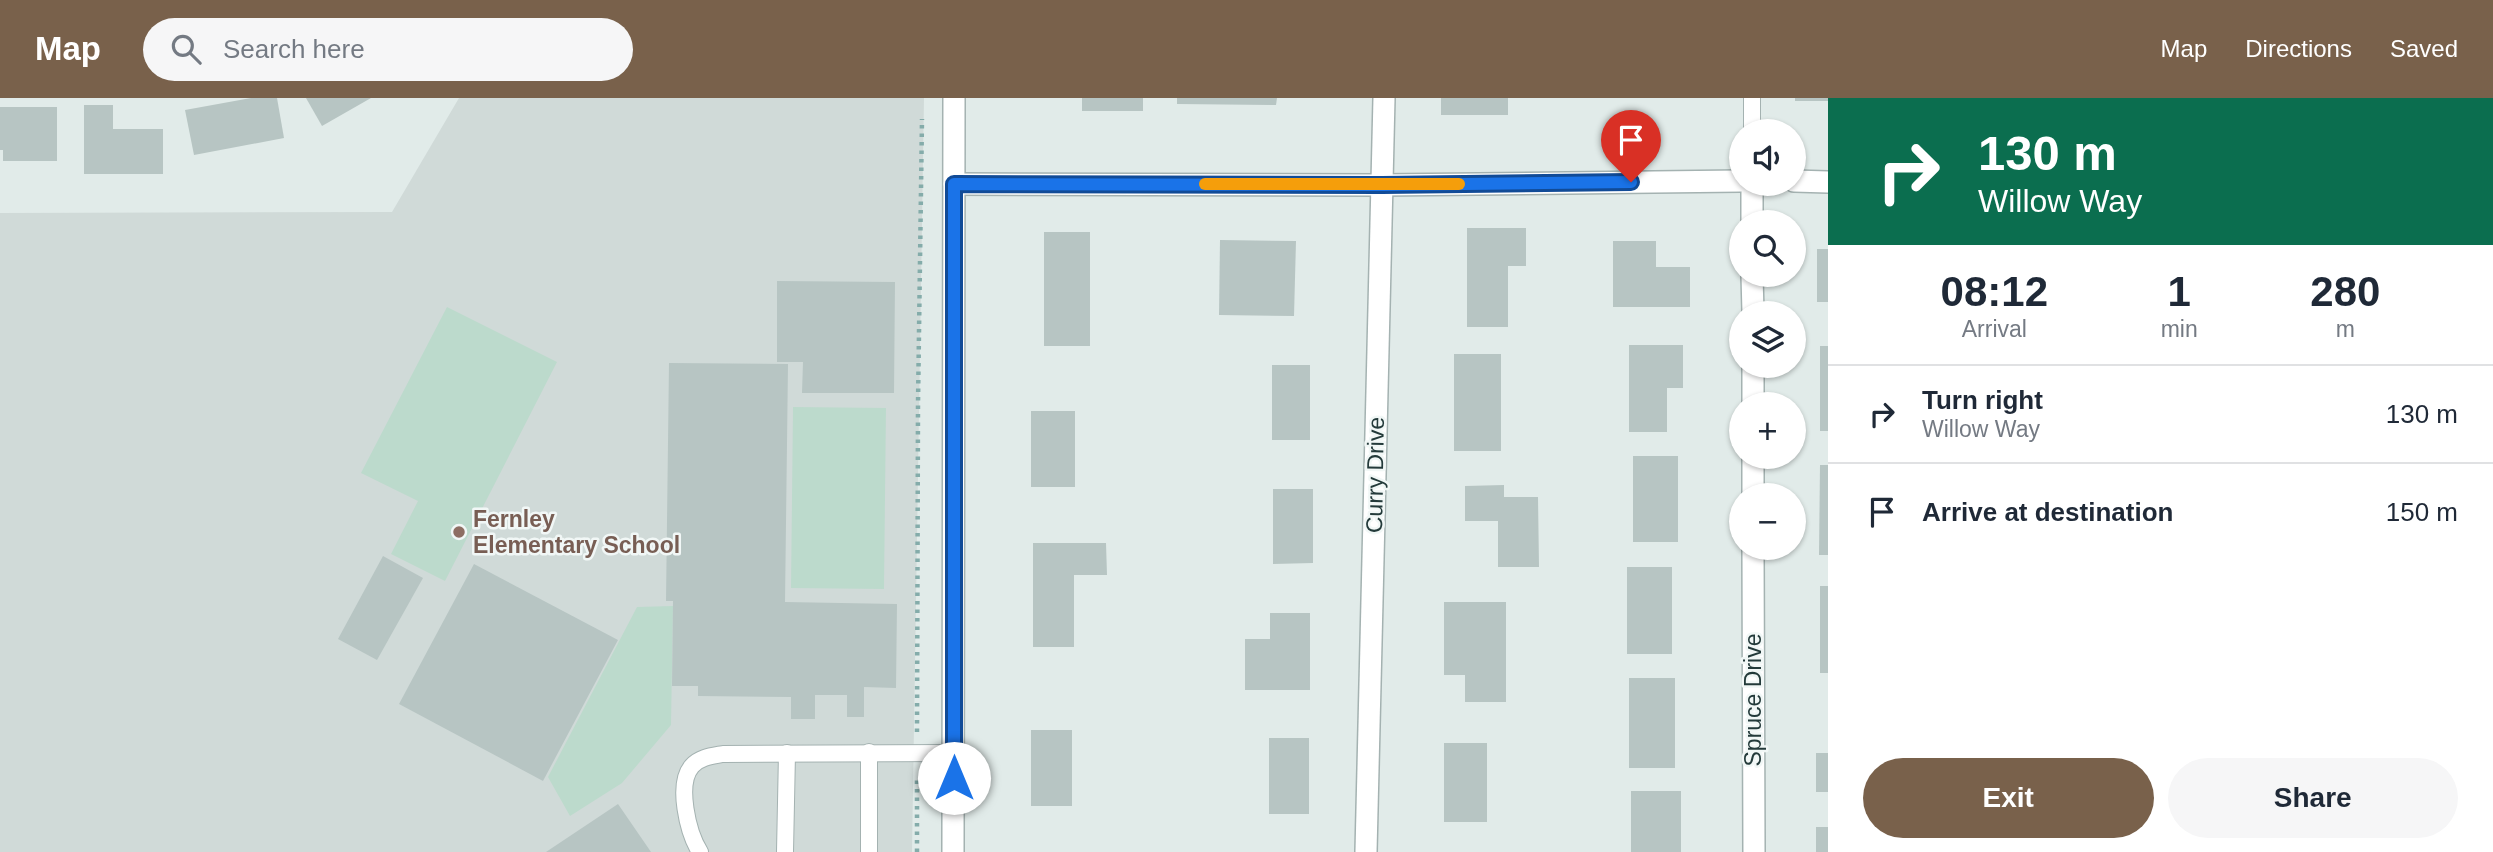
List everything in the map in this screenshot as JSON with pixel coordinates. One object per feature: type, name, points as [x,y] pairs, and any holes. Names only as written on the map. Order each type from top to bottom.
[{"type":"street","points":[[953,852],[954,98]]},
{"type":"street","name":"Curry Drive","points":[[1366,852],[1384,98]]},
{"type":"street","points":[[954,184],[1382,185],[1729,181]]},
{"type":"street","points":[[1806,181],[1828,182]]},
{"type":"street","name":"Spruce Drive","points":[[1753,560],[1754,852]]},
{"type":"lane","points":[[1752,98],[1752,119]]},
{"type":"lane","points":[[869,752],[869,852]]},
{"type":"lane","points":[[785,852],[787,753]]},
{"type":"lane","points":[[700,852],[691,837],[685,789],[687,773],[694,763],[707,757],[723,754],[954,753]]},
{"type":"path","points":[[917,852],[918,391],[922,119]]},
{"type":"shaded area","name":"Fernley Elementary School","points":[[459,98],[924,98],[912,852],[0,852],[0,213],[392,212]]},
{"type":"green space","points":[[447,307],[557,362],[445,581],[391,554],[418,501],[361,473]]},
{"type":"green space","points":[[793,407],[886,408],[884,589],[791,588]]},
{"type":"green space","points":[[673,606],[671,725],[622,783],[570,816],[548,777],[637,607]]},
{"type":"building","points":[[251,98],[277,98],[284,138],[194,155],[185,110]]},
{"type":"building","points":[[306,98],[371,98],[322,126]]},
{"type":"building","points":[[1082,98],[1143,98],[1143,111],[1082,111]]},
{"type":"building","points":[[1177,98],[1277,98],[1276,105],[1177,104]]},
{"type":"building","points":[[1441,98],[1508,98],[1508,115],[1441,115]]},
{"type":"building","points":[[1795,98],[1828,98],[1828,101],[1795,101]]},
{"type":"building","points":[[84,105],[113,105],[113,129],[163,129],[163,174],[84,174]]},
{"type":"building","points":[[0,107],[57,107],[57,161],[3,161],[3,150],[0,150]]},
{"type":"building","points":[[1467,228],[1526,228],[1526,266],[1508,266],[1508,327],[1467,327]]},
{"type":"building","points":[[1044,232],[1090,232],[1090,346],[1044,346]]},
{"type":"building","points":[[1220,240],[1296,241],[1294,316],[1219,315]]},
{"type":"building","points":[[1613,241],[1656,241],[1656,267],[1690,267],[1690,307],[1613,307]]},
{"type":"building","points":[[1817,249],[1828,249],[1828,302],[1817,302]]},
{"type":"building","points":[[777,281],[895,282],[894,393],[802,393],[803,362],[777,362]]},
{"type":"building","points":[[1629,345],[1683,345],[1683,388],[1667,388],[1667,432],[1629,432]]},
{"type":"building","points":[[1820,346],[1828,346],[1828,431],[1820,431]]},
{"type":"building","points":[[1454,354],[1501,354],[1501,451],[1454,451]]},
{"type":"building","points":[[669,363],[788,364],[785,602],[897,604],[896,688],[864,687],[864,717],[847,717],[847,695],[815,695],[815,719],[791,719],[791,697],[698,696],[698,686],[672,686],[673,601],[666,601]]},
{"type":"building","points":[[1272,365],[1310,365],[1310,440],[1272,440]]},
{"type":"building","points":[[1031,411],[1075,411],[1075,487],[1031,487]]},
{"type":"building","points":[[1633,456],[1678,456],[1678,542],[1633,542]]},
{"type":"building","points":[[1820,465],[1828,465],[1828,555],[1819,555]]},
{"type":"building","points":[[1504,485],[1504,497],[1538,497],[1539,567],[1498,567],[1498,521],[1465,521],[1465,486]]},
{"type":"building","points":[[1273,489],[1313,489],[1313,563],[1273,564]]},
{"type":"building","points":[[1033,543],[1106,543],[1107,575],[1074,575],[1074,647],[1033,647]]},
{"type":"building","points":[[383,556],[423,578],[377,660],[338,639]]},
{"type":"building","points":[[474,564],[618,640],[543,781],[399,704]]},
{"type":"building","points":[[1627,567],[1672,567],[1672,654],[1627,654]]},
{"type":"building","points":[[1820,586],[1828,586],[1828,673],[1820,673]]},
{"type":"building","points":[[1444,602],[1506,602],[1506,702],[1465,702],[1465,675],[1444,675]]},
{"type":"building","points":[[1270,613],[1310,613],[1310,690],[1245,690],[1245,639],[1270,639]]},
{"type":"building","points":[[1629,678],[1675,678],[1675,768],[1629,768]]},
{"type":"building","points":[[1031,730],[1072,730],[1072,806],[1031,806]]},
{"type":"building","points":[[1269,738],[1309,738],[1309,814],[1269,814]]},
{"type":"building","points":[[1444,743],[1487,743],[1487,822],[1444,822]]},
{"type":"building","points":[[1816,753],[1828,753],[1828,792],[1816,792]]},
{"type":"building","points":[[1631,791],[1681,791],[1681,852],[1631,852]]},
{"type":"building","points":[[618,804],[651,852],[546,852]]},
{"type":"building","points":[[1816,827],[1828,827],[1828,852],[1816,852]]},
{"type":"slow traffic","points":[[1205,184],[1459,184]]},
{"type":"place","name":"Fernley Elementary School","points":[[459,532]]},
{"type":"route","points":[[954,778],[954,184],[1382,185],[1631,182]]}]
